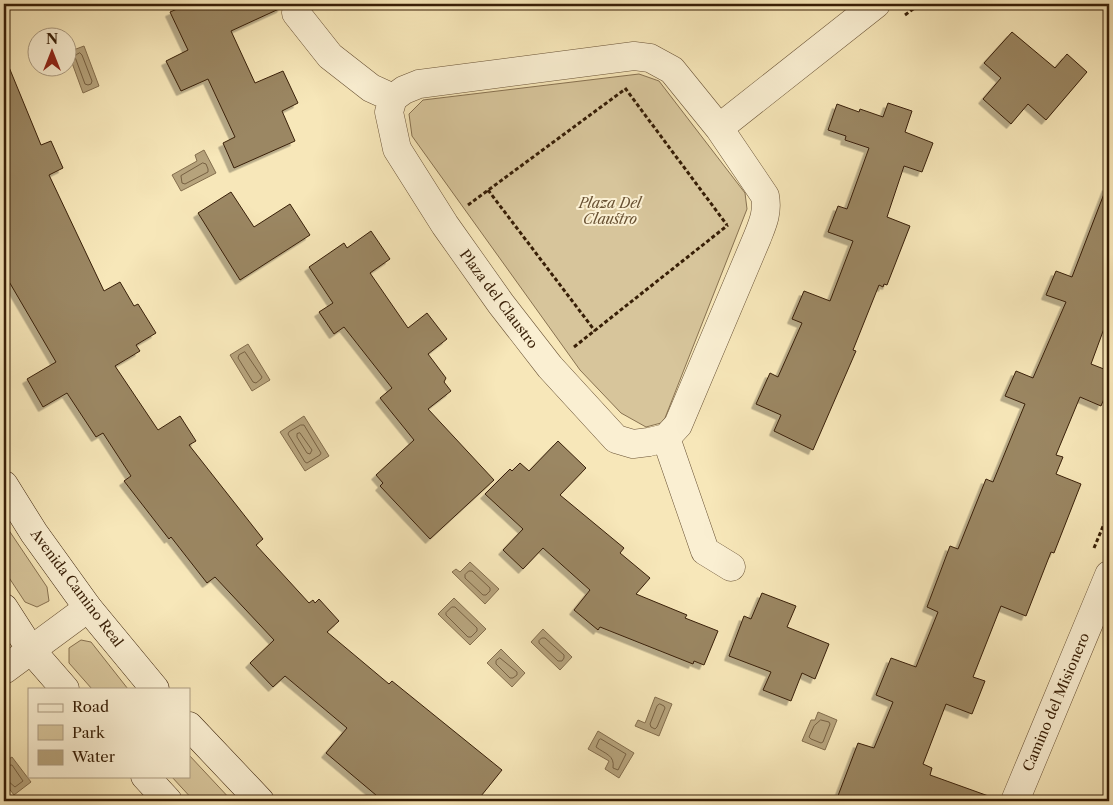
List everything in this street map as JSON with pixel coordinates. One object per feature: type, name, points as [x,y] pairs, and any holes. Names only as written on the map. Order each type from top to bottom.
[{"type":"street","points":[[719,128],[876,4]]},
{"type":"street","points":[[296,13],[330,56],[371,88],[393,98],[404,90],[419,84],[634,56],[650,58],[672,70],[719,128],[765,196],[767,214],[678,425],[666,438],[705,551],[731,567]]},
{"type":"street","name":"Plaza del Claustro","points":[[393,98],[389,112],[397,149],[456,240],[501,304],[550,367],[616,439],[632,444],[666,438]]},
{"type":"street","name":"Avenida Camino Real","points":[[4,485],[34,533],[88,608],[154,688]]},
{"type":"street","name":"Camino del Misionero","points":[[1015,801],[1109,576]]},
{"type":"street","points":[[4,608],[30,650],[64,688]]},
{"type":"street","points":[[4,670],[88,608]]},
{"type":"street","points":[[190,727],[260,801]]},
{"type":"street","points":[[147,778],[168,801]]},
{"type":"path","points":[[904,16],[920,4]]},
{"type":"path","points":[[595,331],[488,190],[625,89],[728,225],[757,238]]},
{"type":"path","points":[[550,367],[728,225]]},
{"type":"green space","name":"Plaza Del Claustro","points":[[639,74],[659,81],[745,193],[747,209],[665,418],[661,423],[646,427],[621,413],[580,370],[412,136],[409,114],[423,100]]},
{"type":"green space","points":[[4,523],[47,587],[49,601],[37,607],[25,602],[4,570]]},
{"type":"green space","points":[[81,640],[91,642],[127,688],[91,688],[69,663],[69,648]]},
{"type":"green space","points":[[190,756],[232,801],[194,801],[173,778],[190,778]]},
{"type":"water","points":[[84,46],[99,86],[83,93],[78,78],[78,48]]},
{"type":"water","points":[[204,150],[216,173],[181,191],[172,175],[197,161],[195,155]]},
{"type":"water","points":[[248,344],[270,380],[252,391],[230,355]]},
{"type":"water","points":[[304,416],[329,456],[305,471],[280,432]]},
{"type":"water","points":[[470,562],[499,589],[485,604],[452,572],[456,569],[460,572]]},
{"type":"water","points":[[454,598],[486,629],[470,645],[438,614]]},
{"type":"water","points":[[543,629],[572,657],[560,670],[531,642]]},
{"type":"water","points":[[501,649],[525,673],[512,687],[487,663]]},
{"type":"water","points":[[655,697],[672,704],[659,736],[635,726],[638,720],[645,723]]},
{"type":"water","points":[[818,712],[837,720],[825,750],[802,741],[811,720],[815,720]]},
{"type":"water","points":[[598,731],[634,753],[619,778],[605,769],[609,761],[588,749]]},
{"type":"water","points":[[12,757],[31,782],[14,795],[4,782],[4,762]]},
{"type":"building","points":[[189,4],[284,4],[281,8],[231,31],[255,83],[283,71],[298,103],[282,111],[295,141],[234,168],[223,143],[235,137],[208,79],[181,91],[166,61],[188,50],[170,12]]},
{"type":"building","points":[[1012,32],[1055,68],[1067,54],[1087,72],[1046,120],[1028,104],[1011,124],[983,99],[1001,78],[984,63]]},
{"type":"building","points":[[4,55],[41,145],[51,141],[63,168],[49,175],[104,291],[120,282],[134,306],[138,304],[156,333],[136,345],[140,351],[115,366],[158,430],[180,416],[196,441],[189,445],[263,539],[256,545],[309,603],[313,600],[315,603],[319,599],[339,621],[327,632],[389,684],[392,681],[502,770],[477,801],[383,801],[326,753],[347,728],[285,676],[273,687],[250,663],[274,640],[215,577],[207,583],[171,537],[169,539],[124,481],[131,476],[103,433],[96,437],[67,393],[43,407],[27,379],[56,362],[4,273]]},
{"type":"building","points":[[888,103],[912,111],[905,132],[933,143],[922,172],[904,166],[887,217],[910,226],[887,285],[884,284],[883,287],[879,285],[853,350],[856,351],[813,450],[774,431],[781,415],[756,404],[770,373],[778,377],[802,323],[792,319],[804,291],[830,301],[853,241],[828,232],[838,206],[847,209],[869,148],[845,140],[846,136],[828,130],[837,104],[859,112],[860,109],[883,117]]},
{"type":"building","points":[[1107,186],[1109,187],[1109,315],[1091,364],[1109,371],[1109,387],[1101,406],[1080,397],[1056,455],[1063,457],[1056,474],[1081,484],[1054,553],[1051,552],[1026,616],[1001,606],[973,677],[985,681],[972,714],[946,704],[923,764],[932,768],[930,775],[994,798],[993,801],[836,801],[858,743],[874,748],[893,702],[876,695],[891,658],[916,667],[938,612],[927,607],[950,546],[958,549],[986,479],[993,482],[1025,404],[1005,396],[1016,371],[1033,378],[1066,302],[1046,295],[1056,271],[1072,277]]},
{"type":"building","points":[[231,192],[254,227],[290,204],[310,235],[240,280],[198,213]]},
{"type":"building","points":[[371,231],[390,259],[370,273],[408,328],[427,313],[447,339],[428,354],[446,378],[444,382],[451,391],[428,409],[494,480],[430,539],[380,486],[383,483],[376,475],[414,440],[380,398],[392,388],[344,327],[334,334],[319,312],[333,303],[309,267],[344,243],[347,248]]},
{"type":"building","points":[[558,441],[586,468],[560,495],[624,548],[620,553],[650,578],[636,594],[687,615],[685,618],[718,631],[704,665],[694,661],[693,664],[600,627],[598,630],[574,610],[590,590],[543,548],[523,569],[503,550],[523,529],[485,494],[510,469],[512,471],[520,463],[529,471]]},
{"type":"building","points":[[762,593],[796,606],[787,627],[829,644],[815,679],[802,673],[791,701],[763,690],[771,672],[729,656],[744,616],[751,619]]}]
